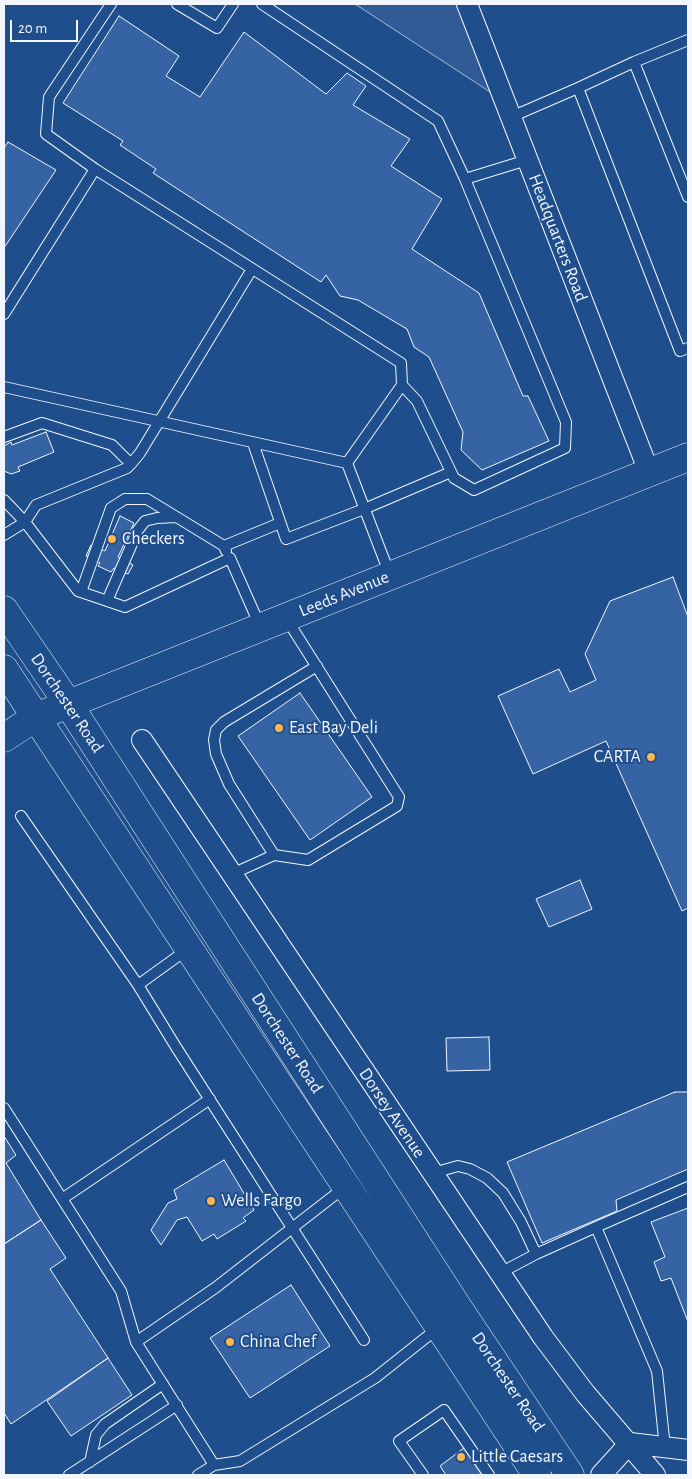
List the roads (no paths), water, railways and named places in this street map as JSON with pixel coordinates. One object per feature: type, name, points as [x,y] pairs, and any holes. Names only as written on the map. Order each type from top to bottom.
[{"type":"main road","name":"Leeds Avenue","points":[[4,738],[36,717],[688,457]]},
{"type":"main road","name":"Dorchester Road","points":[[4,610],[69,705],[370,1172],[570,1475]]},
{"type":"main road","name":"Dorchester Road","points":[[4,668],[536,1475]]},
{"type":"main road","points":[[346,1187],[370,1172]]},
{"type":"street","name":"Headquarters Road","points":[[467,4],[649,472]]},
{"type":"street","name":"Dorsey Avenue","points":[[142,740],[543,1337],[585,1393],[655,1475]]},
{"type":"street","points":[[601,1475],[630,1444],[688,1450]]},
{"type":"lane","points":[[111,4],[50,97],[46,134],[95,169],[401,363],[402,386],[347,464]]},
{"type":"lane","points":[[177,4],[217,28],[233,4]]},
{"type":"lane","points":[[262,4],[438,120],[465,179],[566,422],[566,448],[474,490],[454,478],[417,401],[402,386]]},
{"type":"lane","points":[[511,117],[688,40]]},
{"type":"lane","points":[[634,62],[688,197]]},
{"type":"lane","points":[[578,88],[680,351],[688,348]]},
{"type":"lane","points":[[465,179],[527,160]]},
{"type":"lane","points":[[4,314],[95,169]]},
{"type":"lane","points":[[4,535],[25,522],[36,506],[127,468],[131,464],[140,454],[252,269]]},
{"type":"lane","points":[[4,387],[347,464]]},
{"type":"lane","points":[[4,438],[42,423],[112,445],[131,464]]},
{"type":"lane","points":[[253,443],[286,539],[364,509],[451,472]]},
{"type":"lane","points":[[347,464],[390,575]]},
{"type":"lane","points":[[81,592],[112,508],[125,499],[147,499],[224,546],[260,627]]},
{"type":"lane","points":[[4,500],[25,522],[81,592],[125,607],[230,558]]},
{"type":"lane","points":[[107,601],[138,530],[145,521],[176,517]]},
{"type":"lane","points":[[224,546],[280,523]]},
{"type":"lane","points":[[232,874],[274,855],[308,860],[397,806],[399,797],[286,617]]},
{"type":"lane","points":[[274,855],[229,784],[216,754],[216,730],[224,722],[317,666]]},
{"type":"lane","points":[[21,816],[138,985],[364,1340]]},
{"type":"lane","points":[[138,985],[188,948]]},
{"type":"lane","points":[[62,1199],[210,1099]]},
{"type":"lane","points":[[4,1108],[120,1290],[136,1342],[214,1466]]},
{"type":"lane","points":[[433,1173],[458,1166],[470,1169],[487,1178],[503,1193],[521,1222],[536,1254]]},
{"type":"lane","points":[[136,1342],[215,1288],[346,1187]]},
{"type":"lane","points":[[500,1273],[536,1254],[688,1187]]},
{"type":"lane","points":[[596,1227],[657,1371],[665,1448]]},
{"type":"lane","points":[[198,1475],[214,1466],[240,1461],[376,1378],[439,1327]]},
{"type":"lane","points":[[90,1462],[96,1434],[105,1424],[163,1384]]},
{"type":"lane","points":[[70,1475],[177,1405]]},
{"type":"lane","points":[[423,1475],[399,1442],[444,1410],[490,1475]]},
{"type":"place","name":"Checkers","points":[[112,539]]},
{"type":"place","name":"East Bay Deli","points":[[279,728]]},
{"type":"place","name":"CARTA","points":[[651,757]]},
{"type":"place","name":"Wells Fargo","points":[[211,1201]]},
{"type":"place","name":"China Chef","points":[[230,1342]]},
{"type":"place","name":"Little Caesars","points":[[461,1457]]}]
